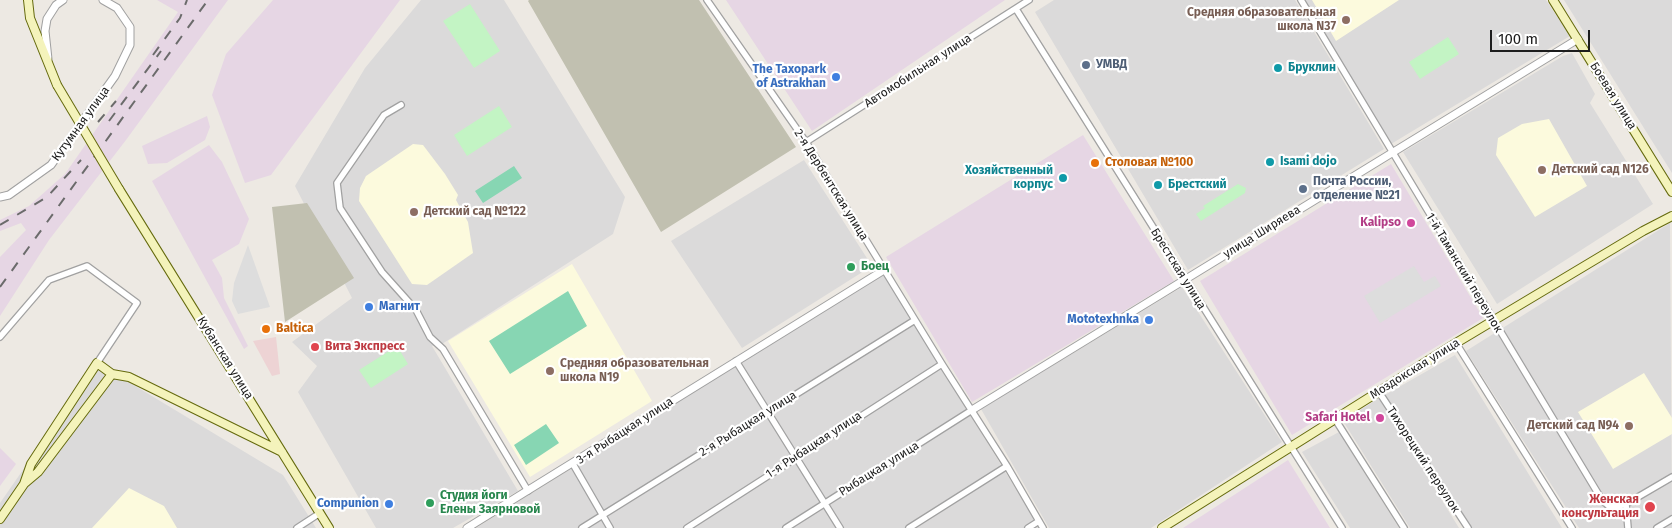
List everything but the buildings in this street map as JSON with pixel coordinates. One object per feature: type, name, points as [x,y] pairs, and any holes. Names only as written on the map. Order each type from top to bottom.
[{"type":"main road","name":"Кубанская улица","points":[[28,0],[30,18],[57,85],[119,190],[329,528]]},
{"type":"main road","name":"Боевая улица","points":[[1553,0],[1672,192]]},
{"type":"main road","name":"Моздокская улица","points":[[1162,528],[1456,343],[1643,230],[1672,216]]},
{"type":"main road","points":[[24,484],[31,464],[97,363],[112,374],[129,377],[284,453]]},
{"type":"main road","points":[[0,518],[24,484],[38,472],[112,374]]},
{"type":"street","points":[[50,69],[45,31],[48,18],[56,5],[64,0]]},
{"type":"street","name":"Кутумная улица","points":[[0,196],[9,195],[51,165],[115,76],[130,45],[130,27],[117,8],[103,0]]},
{"type":"street","name":"2-я Дербентская улица","points":[[707,0],[806,142],[1007,466],[1043,528]]},
{"type":"street","name":"Автомобильная улица","points":[[806,142],[1029,0]]},
{"type":"street","name":"1-й Таманский переулок","points":[[1301,0],[1492,321],[1602,500],[1611,508],[1626,504]]},
{"type":"street","name":"Брестская улица","points":[[1016,9],[1342,528]]},
{"type":"street","name":"улица Ширяева","points":[[972,410],[1186,281],[1392,151],[1578,39]]},
{"type":"street","points":[[400,105],[384,114],[337,183],[340,208],[382,272],[416,310],[430,337],[443,348],[528,491]]},
{"type":"street","points":[[0,337],[49,280],[86,266],[137,303],[97,363]]},
{"type":"street","name":"3-я Рыбацкая улица","points":[[467,528],[574,464],[884,270]]},
{"type":"street","name":"2-я Рыбацкая улица","points":[[582,528],[915,320]]},
{"type":"street","points":[[1456,343],[1572,528]]},
{"type":"street","points":[[736,361],[840,528]]},
{"type":"street","name":"1-я Рыбацкая улица","points":[[687,528],[795,456],[942,364]]},
{"type":"street","name":"Тихорецкий переулок","points":[[1379,392],[1468,528]]},
{"type":"street","name":"Рыбацкая улица","points":[[786,528],[972,410]]},
{"type":"street","points":[[1335,419],[1404,528]]},
{"type":"street","points":[[574,464],[610,528]]},
{"type":"street","points":[[909,528],[1007,466]]},
{"type":"street","points":[[1628,528],[1626,504],[1672,477]]},
{"type":"street","points":[[297,528],[320,513]]},
{"type":"street","points":[[1657,528],[1672,519]]},
{"type":"street","points":[[1028,528],[1039,521]]},
{"type":"shaded area","points":[[157,0],[228,0],[126,140],[49,240],[0,316],[0,257],[26,230],[21,223],[0,231],[0,220],[29,206],[65,174],[178,12]]},
{"type":"shaded area","points":[[273,0],[400,0],[271,175],[245,183],[212,95],[226,54]]},
{"type":"shaded area","points":[[421,0],[504,0],[625,197],[613,234],[442,344],[432,346],[518,491],[453,528],[376,528],[298,392],[317,366],[292,342],[352,298],[295,186],[365,68]]},
{"type":"shaded area","points":[[529,0],[699,0],[796,147],[661,232]]},
{"type":"shaded area","points":[[726,0],[1005,0],[812,131]]},
{"type":"shaded area","points":[[1054,0],[1295,0],[1384,149],[1188,270],[1035,12]]},
{"type":"shaded area","points":[[1305,0],[1546,0],[1570,36],[1391,144]]},
{"type":"shaded area","name":"Средняя образовательная школа N37","points":[[1312,0],[1399,0],[1336,41]]},
{"type":"shaded area","points":[[1564,0],[1672,0],[1672,173]]},
{"type":"shaded area","points":[[1572,53],[1595,94],[1590,103],[1653,204],[1497,304],[1403,152],[1563,56]]},
{"type":"shaded area","points":[[207,116],[210,127],[205,140],[167,163],[148,164],[142,146]]},
{"type":"shaded area","name":"Детский сад N126","points":[[1549,119],[1587,186],[1535,217],[1496,155],[1498,138],[1522,124]]},
{"type":"shaded area","points":[[1083,135],[1174,281],[972,402],[886,257]]},
{"type":"shaded area","name":"Детский сад №122","points":[[413,144],[423,145],[458,195],[456,200],[468,222],[473,253],[427,285],[412,284],[359,201],[360,188],[366,176]]},
{"type":"shaded area","points":[[209,145],[222,162],[249,219],[239,244],[212,260],[222,278],[224,298],[248,346],[244,349],[152,181]]},
{"type":"shaded area","points":[[804,160],[872,266],[742,348],[671,241]]},
{"type":"shaded area","points":[[1391,164],[1483,318],[1292,435],[1200,281]]},
{"type":"shaded area","points":[[307,203],[354,278],[285,322],[272,207]]},
{"type":"shaded area","points":[[1670,223],[1672,528],[1579,528],[1466,351]]},
{"type":"shaded area","points":[[248,245],[270,307],[238,314],[232,301],[234,283]]},
{"type":"shaded area","name":"Средняя образовательная школа N19","points":[[572,264],[652,401],[530,477],[448,341]]},
{"type":"shaded area","points":[[1414,266],[1424,282],[1435,276],[1441,286],[1380,323],[1364,296]]},
{"type":"shaded area","points":[[883,274],[1040,528],[476,528]]},
{"type":"shaded area","points":[[1182,287],[1282,442],[1151,528],[1049,528],[981,409]]},
{"type":"shaded area","points":[[276,337],[280,374],[272,376],[253,341]]},
{"type":"shaded area","points":[[1455,355],[1562,528],[1472,528],[1385,395]]},
{"type":"shaded area","points":[[97,363],[283,475],[316,528],[0,528],[0,503]]},
{"type":"shaded area","name":"Детский сад N94","points":[[1644,373],[1672,418],[1672,434],[1613,469],[1578,412]]},
{"type":"shaded area","points":[[1379,398],[1459,528],[1410,528],[1343,421]]},
{"type":"shaded area","points":[[1339,432],[1399,528],[1350,528],[1302,452]]},
{"type":"shaded area","points":[[0,448],[16,464],[0,486]]},
{"type":"shaded area","points":[[1288,460],[1330,528],[1183,528]]},
{"type":"shaded area","points":[[129,488],[164,506],[177,528],[92,528]]},
{"type":"green space","points":[[470,4],[500,51],[474,68],[443,21]]},
{"type":"green space","points":[[1448,37],[1459,54],[1420,79],[1409,62]]},
{"type":"green space","points":[[499,106],[512,127],[467,156],[454,135]]},
{"type":"green space","points":[[514,166],[522,178],[483,203],[475,191]]},
{"type":"green space","points":[[1238,184],[1246,188],[1245,193],[1201,221],[1196,214],[1205,208],[1203,206]]},
{"type":"green space","points":[[568,291],[587,326],[510,374],[489,341]]},
{"type":"green space","points":[[397,346],[408,364],[371,388],[359,370]]},
{"type":"green space","points":[[546,424],[559,443],[526,465],[514,445]]},
{"type":"railway","points":[[153,55],[180,18],[187,0]]},
{"type":"railway","points":[[0,287],[208,0]]},
{"type":"railway","points":[[109,121],[161,51]]},
{"type":"railway","points":[[98,122],[116,101]]},
{"type":"railway","points":[[0,225],[47,197],[81,160]]},
{"type":"place","name":"Средняя образовательная школа N37","points":[[1346,20]]},
{"type":"place","name":"УМВД","points":[[1086,65]]},
{"type":"place","name":"Бруклин","points":[[1278,68]]},
{"type":"place","name":"The Taxopark of Astrakhan","points":[[836,77]]},
{"type":"place","name":"Isami dojo","points":[[1270,162]]},
{"type":"place","name":"Столовая №100","points":[[1095,163]]},
{"type":"place","name":"Детский сад N126","points":[[1542,170]]},
{"type":"place","name":"Хозяйственный корпус","points":[[1063,178]]},
{"type":"place","name":"Брестский","points":[[1158,185]]},
{"type":"place","name":"Почта России, отделение №21","points":[[1303,189]]},
{"type":"place","name":"Детский сад №122","points":[[414,212]]},
{"type":"place","name":"Kalipso","points":[[1411,223]]},
{"type":"place","name":"Боец","points":[[851,267]]},
{"type":"place","name":"Магнит","points":[[369,307]]},
{"type":"place","name":"Mototexhnka","points":[[1149,320]]},
{"type":"place","name":"Baltica","points":[[266,329]]},
{"type":"place","name":"Вита Экспресс","points":[[315,347]]},
{"type":"place","name":"Средняя образовательная школа N19","points":[[550,371]]},
{"type":"place","name":"Safari Hotel","points":[[1380,418]]},
{"type":"place","name":"Детский сад N94","points":[[1629,426]]},
{"type":"place","name":"Студия йоги Елены Заярновой","points":[[430,503]]},
{"type":"place","name":"Compunion","points":[[389,504]]},
{"type":"place","name":"Женская консультация","points":[[1650,507]]}]
